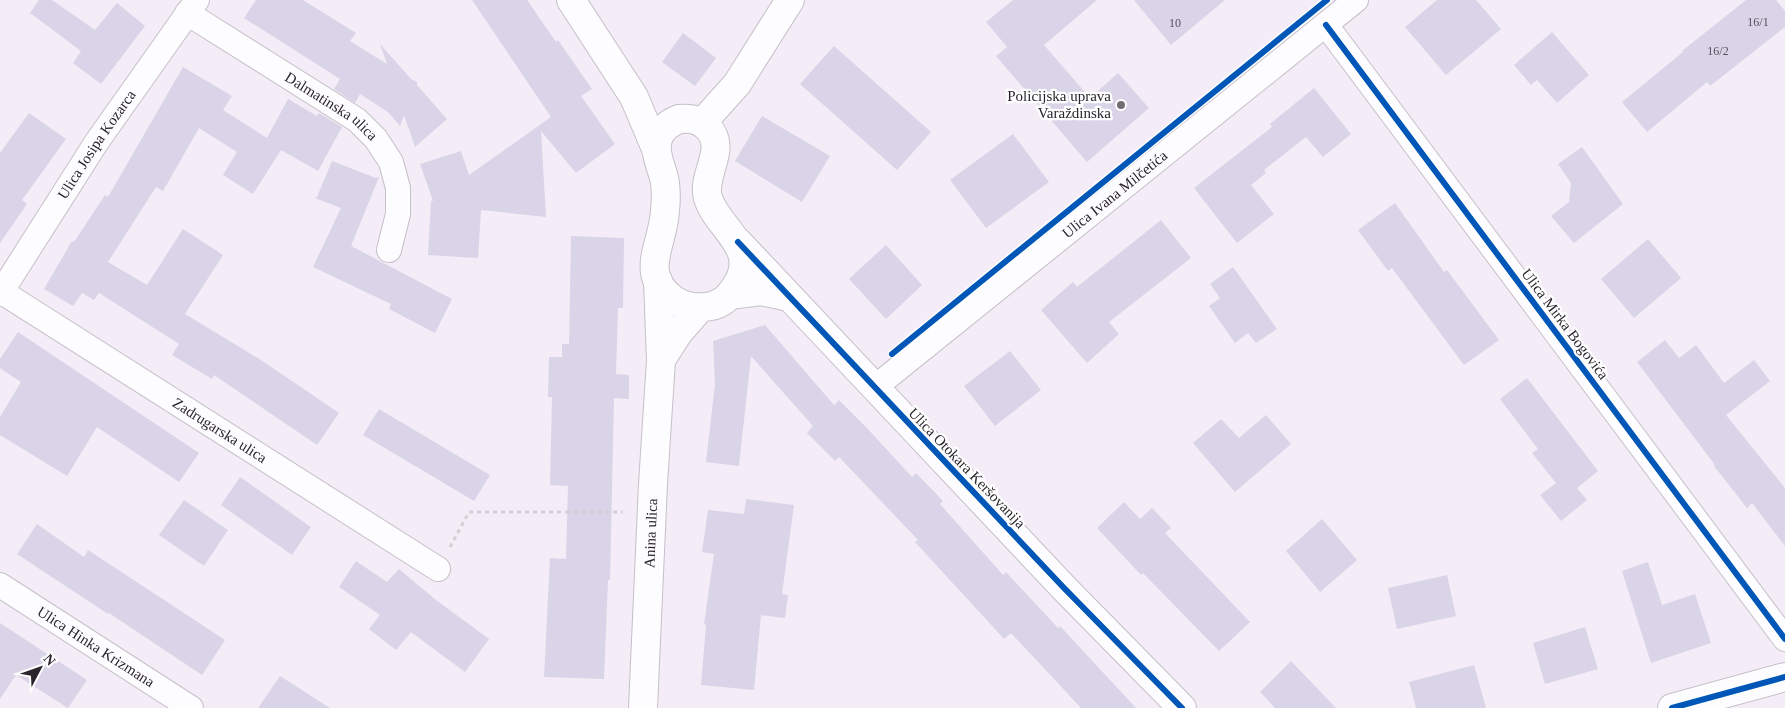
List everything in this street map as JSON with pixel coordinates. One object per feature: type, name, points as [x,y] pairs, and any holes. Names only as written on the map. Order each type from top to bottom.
[{"type":"main road","name":"Anina ulica","points":[[571,0],[634,97],[656,149],[665,184],[666,210],[655,252],[654,268],[658,281],[662,360],[652,512],[643,708]]},
{"type":"main road","points":[[699,128],[738,84],[790,0]]},
{"type":"main road","points":[[634,97],[657,110],[699,128]]},
{"type":"main road","points":[[656,149],[660,134],[665,127],[699,128]]},
{"type":"main road","name":"Ulica Otokara Keršovanija","points":[[699,128],[716,153],[707,179],[707,195],[710,206],[738,242],[1064,588],[1182,708]]},
{"type":"main road","points":[[658,281],[665,293],[676,302],[689,307],[700,308],[721,302],[730,295],[738,283],[742,270],[742,256],[738,242]]},
{"type":"main road","points":[[730,295],[761,291],[790,297]]},
{"type":"main road","name":"Anina ulica","points":[[662,360],[679,332],[700,308]]},
{"type":"main road","points":[[1672,708],[1785,677]]},
{"type":"street","name":"Ulica Ivana Milčetića","points":[[874,388],[1356,0]]},
{"type":"street","name":"Dalmatinska ulica","points":[[192,6],[357,120],[376,139],[391,162],[398,188],[398,214],[389,250]]},
{"type":"street","name":"Ulica Josipa Kozarca","points":[[1,293],[96,143],[192,6]]},
{"type":"street","name":"Ulica Mirka Bogovića","points":[[1326,24],[1785,639]]},
{"type":"street","name":"Zadrugarska ulica","points":[[1,293],[438,569]]},
{"type":"street","name":"Ulica Hinka Krizmana","points":[[0,584],[191,708]]},
{"type":"path","points":[[438,569],[469,512],[652,512]]},
{"type":"building","points":[[39,0],[52,0],[95,30],[117,3],[145,26],[101,84],[73,63],[81,51],[30,13]]},
{"type":"building","points":[[256,0],[303,0],[356,33],[350,41],[387,64],[380,44],[411,79],[417,82],[417,85],[447,119],[415,147],[404,115],[400,126],[388,112],[360,94],[355,103],[334,89],[340,79],[244,18]]},
{"type":"building","points":[[472,0],[527,0],[592,89],[581,96],[615,144],[576,173],[541,131],[546,217],[481,210],[478,258],[428,255],[431,201],[433,201],[420,164],[461,151],[469,175],[551,117]]},
{"type":"building","points":[[1013,0],[1097,0],[1044,45],[1090,98],[1118,73],[1149,108],[1087,162],[996,56],[1007,47],[986,22]]},
{"type":"building","points":[[1134,0],[1225,0],[1171,45]]},
{"type":"building","points":[[1437,0],[1476,0],[1501,29],[1446,75],[1405,27]]},
{"type":"building","points":[[1746,0],[1776,0],[1785,11],[1785,27],[1710,86],[1707,82],[1647,132],[1622,102]]},
{"type":"building","points":[[1552,32],[1589,75],[1557,103],[1537,80],[1531,85],[1514,65]]},
{"type":"building","points":[[683,33],[716,58],[695,86],[662,62]]},
{"type":"building","points":[[834,46],[931,132],[897,170],[800,84]]},
{"type":"building","points":[[183,67],[232,96],[223,110],[267,138],[288,99],[317,116],[319,113],[342,127],[318,171],[281,150],[253,194],[223,175],[237,152],[199,128],[163,191],[156,187],[108,262],[147,285],[183,229],[223,255],[185,314],[261,360],[339,413],[317,445],[214,375],[212,379],[172,355],[179,344],[99,293],[94,300],[82,293],[73,306],[44,289],[72,241],[74,242],[105,195],[108,197]]},
{"type":"building","points":[[1314,88],[1351,134],[1323,157],[1306,137],[1264,170],[1266,173],[1251,185],[1274,214],[1237,243],[1194,188],[1272,127],[1270,124]]},
{"type":"building","points":[[29,113],[66,139],[22,200],[27,204],[0,243],[0,153]]},
{"type":"building","points":[[762,116],[830,156],[802,202],[735,161]]},
{"type":"building","points":[[1013,134],[1049,182],[986,228],[950,180]]},
{"type":"building","points":[[1582,147],[1623,204],[1574,243],[1551,216],[1569,202],[1571,183],[1558,164]]},
{"type":"building","points":[[332,161],[376,178],[379,177],[351,246],[452,299],[435,333],[389,309],[391,304],[313,267],[341,208],[315,198]]},
{"type":"building","points":[[1395,203],[1444,272],[1447,270],[1499,340],[1464,365],[1392,268],[1388,271],[1358,230]]},
{"type":"building","points":[[1161,220],[1191,258],[1109,322],[1119,334],[1087,363],[1041,310],[1073,282],[1077,287]]},
{"type":"building","points":[[571,236],[624,238],[623,308],[618,308],[616,374],[629,375],[629,399],[614,398],[610,580],[608,580],[604,679],[544,677],[550,558],[566,559],[568,486],[550,485],[552,397],[548,397],[549,357],[562,357],[562,344],[569,344]]},
{"type":"building","points":[[1648,239],[1681,278],[1634,318],[1601,279]]},
{"type":"building","points":[[886,245],[922,285],[886,319],[849,279]]},
{"type":"building","points":[[1233,267],[1277,329],[1256,343],[1248,333],[1235,343],[1209,306],[1220,298],[1210,284]]},
{"type":"building","points":[[765,325],[834,405],[839,400],[912,477],[916,473],[943,501],[940,504],[1003,575],[1006,572],[1058,628],[1060,626],[1136,708],[1081,708],[1011,633],[1004,639],[915,542],[918,540],[839,457],[835,461],[807,433],[813,426],[751,356],[739,466],[706,462],[715,384],[713,341]]},
{"type":"building","points":[[18,332],[199,453],[179,482],[97,427],[67,476],[0,435],[0,417],[21,382],[0,368],[0,359]]},
{"type":"building","points":[[1665,340],[1679,358],[1696,345],[1724,383],[1754,360],[1770,381],[1726,415],[1785,488],[1785,546],[1752,503],[1747,508],[1637,362]]},
{"type":"building","points":[[1010,351],[1041,390],[995,426],[964,386]]},
{"type":"building","points":[[1527,378],[1598,471],[1577,488],[1587,500],[1561,521],[1540,495],[1556,483],[1532,453],[1538,449],[1500,399]]},
{"type":"building","points":[[379,409],[490,475],[474,501],[363,435]]},
{"type":"building","points":[[1266,415],[1291,444],[1235,492],[1193,443],[1221,419],[1239,438]]},
{"type":"building","points":[[240,477],[311,527],[292,555],[221,505]]},
{"type":"building","points":[[746,499],[794,505],[782,594],[788,595],[785,618],[761,615],[754,690],[701,685],[706,625],[704,624],[714,554],[702,552],[708,510],[744,514]]},
{"type":"building","points":[[184,500],[228,530],[204,566],[159,535]]},
{"type":"building","points":[[1124,502],[1140,519],[1152,508],[1171,528],[1165,533],[1250,622],[1219,651],[1143,573],[1141,575],[1097,528]]},
{"type":"building","points":[[1322,519],[1357,560],[1320,592],[1286,551]]},
{"type":"building","points":[[37,524],[84,557],[88,550],[225,640],[202,675],[17,554]]},
{"type":"building","points":[[356,561],[387,582],[399,569],[436,600],[489,639],[465,672],[411,632],[396,650],[369,629],[380,615],[339,587]]},
{"type":"building","points":[[1648,562],[1662,605],[1695,594],[1711,643],[1651,663],[1622,571]]},
{"type":"building","points":[[1447,575],[1456,616],[1397,629],[1388,588]]},
{"type":"building","points":[[0,623],[87,680],[68,708],[16,675],[0,699]]},
{"type":"building","points":[[1585,627],[1598,669],[1545,684],[1533,643]]},
{"type":"building","points":[[1291,661],[1336,708],[1275,708],[1260,692]]},
{"type":"building","points":[[1474,665],[1486,708],[1416,708],[1409,682]]},
{"type":"building","points":[[280,676],[330,708],[258,708]]},
{"type":"cycle path","points":[[892,354],[1327,0]]},
{"type":"cycle path","points":[[1326,25],[1785,639]]},
{"type":"cycle path","points":[[738,242],[1064,588],[1182,708]]},
{"type":"cycle path","points":[[1672,708],[1785,677]]},
{"type":"place","name":"Policijska uprava Varaždinska","points":[[1121,105]]}]
